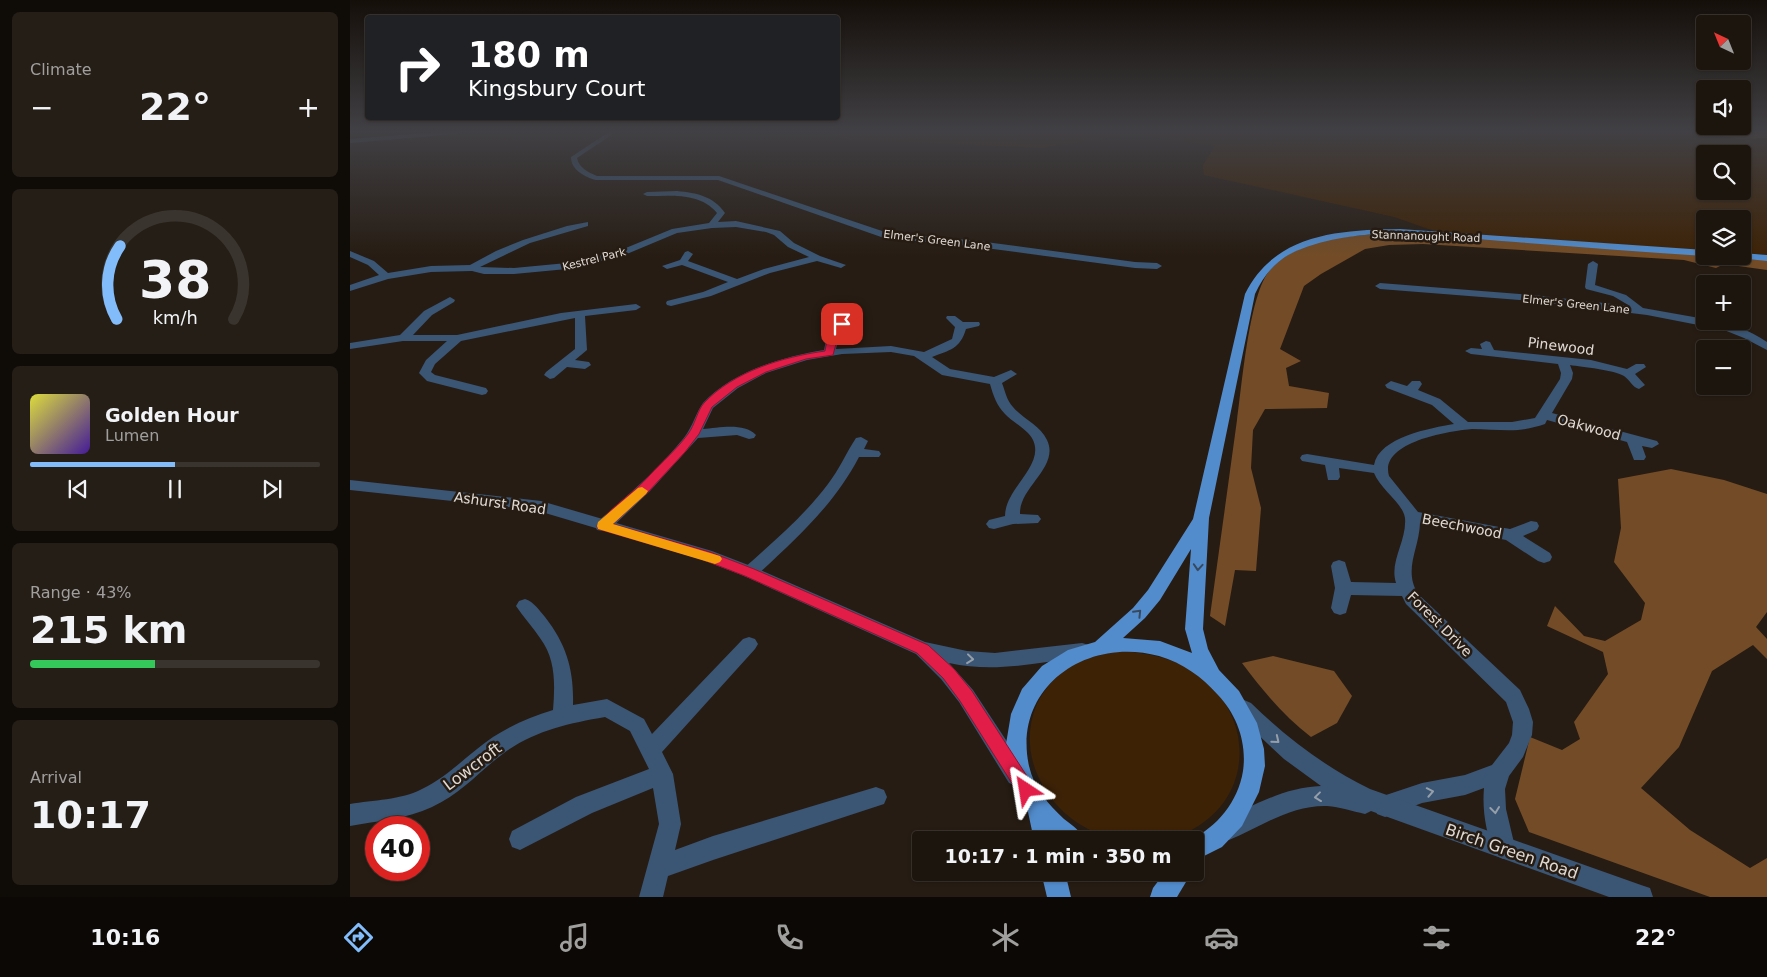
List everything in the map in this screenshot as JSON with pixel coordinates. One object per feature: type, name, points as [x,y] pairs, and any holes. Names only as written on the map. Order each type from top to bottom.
[{"type":"main road","name":"Stannanought Road","points":[[1211,673],[1199,649],[1194,629],[1202,518],[1250,294],[1257,278],[1266,267],[1292,249],[1309,243],[1350,235],[1402,232],[1696,252]]},
{"type":"main road","points":[[1751,257],[1767,258]]},
{"type":"main road","name":"Stannanought Road","points":[[1094,648],[1139,613],[1154,595],[1202,518]]},
{"type":"main road","points":[[1064,831],[1039,810],[1026,790],[1016,760],[1016,731],[1024,703],[1039,680],[1060,662],[1094,648],[1130,643],[1159,647],[1186,657],[1211,673],[1228,688],[1240,706],[1254,740],[1254,778],[1240,812],[1222,833],[1204,845]]},
{"type":"main road","points":[[1039,810],[1043,831]]},
{"type":"main road","points":[[1055,881],[1059,897]]},
{"type":"main road","points":[[1162,897],[1174,881]]},
{"type":"street","name":"Elmer's Green Lane","points":[[586,174],[590,177],[617,179],[719,178],[884,235],[978,244],[1135,265],[1157,266]]},
{"type":"street","points":[[647,194],[694,196],[709,200],[717,207],[720,213],[712,225]]},
{"type":"street","name":"Kestrel Park","points":[[472,268],[514,244],[585,224]]},
{"type":"street","name":"Kestrel Park","points":[[350,288],[386,276],[431,269],[472,268],[484,271],[514,271],[567,266],[618,254],[675,232],[712,225],[736,224],[768,230],[777,233],[791,245],[817,258],[841,265]]},
{"type":"street","points":[[350,254],[371,263],[386,276]]},
{"type":"street","points":[[667,266],[686,258],[736,282]]},
{"type":"street","points":[[671,302],[707,294],[768,271],[817,258]]},
{"type":"street","points":[[1593,264],[1590,287],[1625,297],[1639,310]]},
{"type":"street","name":"Elmer's Green Lane","points":[[1380,286],[1639,310],[1727,329],[1750,337],[1767,347]]},
{"type":"street","points":[[403,338],[428,313],[450,300]]},
{"type":"street","points":[[350,346],[403,338],[458,338],[561,316],[636,307]]},
{"type":"street","points":[[550,375],[581,350],[580,314]]},
{"type":"street","points":[[829,353],[832,340],[848,315]]},
{"type":"street","points":[[952,318],[961,326],[975,324]]},
{"type":"street","points":[[923,357],[953,344],[957,340],[961,326]]},
{"type":"street","points":[[458,338],[430,362],[426,372],[431,378],[482,391]]},
{"type":"street","points":[[603,526],[645,488],[694,434],[708,406],[734,384],[762,370],[804,357],[829,353],[890,349],[910,351],[946,372],[995,381],[1011,374]]},
{"type":"street","name":"Pinewood","points":[[1471,351],[1488,349],[1591,364],[1628,373]]},
{"type":"street","points":[[1413,516],[1386,482],[1380,470],[1382,459],[1389,450],[1399,443],[1430,433],[1465,426],[1526,426],[1540,421],[1566,379],[1567,373],[1563,361]]},
{"type":"street","points":[[565,363],[586,365]]},
{"type":"street","points":[[1639,385],[1628,373],[1640,367]]},
{"type":"street","points":[[995,381],[1004,406],[1033,430],[1042,445],[1037,465],[1028,481],[1015,496],[1012,504],[1013,519]]},
{"type":"street","points":[[1391,385],[1413,387],[1436,402],[1465,426]]},
{"type":"street","name":"Oakwood","points":[[1545,415],[1652,444]]},
{"type":"street","points":[[694,434],[738,431],[749,435]]},
{"type":"street","name":"Oakwood","points":[[1633,439],[1639,457]]},
{"type":"street","points":[[750,572],[820,506],[845,474],[858,447],[874,454]]},
{"type":"street","points":[[1307,458],[1380,470]]},
{"type":"street","points":[[1332,462],[1332,477]]},
{"type":"street","name":"Ashurst Road","points":[[351,485],[536,506],[706,555],[750,572],[922,649],[967,660],[995,661],[1094,648]]},
{"type":"street","name":"Beechwood","points":[[1413,516],[1511,535],[1544,557]]},
{"type":"street","name":"Forest Drive","points":[[1413,516],[1412,535],[1405,553],[1401,573],[1406,590],[1412,599],[1513,696],[1522,713],[1524,732],[1516,749],[1499,772],[1494,800],[1497,827],[1504,847]]},
{"type":"street","points":[[994,524],[1013,519],[1033,519]]},
{"type":"street","name":"Beechwood","points":[[1511,535],[1531,526]]},
{"type":"street","points":[[1339,566],[1344,588],[1340,608]]},
{"type":"street","points":[[1344,588],[1406,590]]},
{"type":"street","points":[[526,606],[551,635],[562,658],[565,678],[563,716]]},
{"type":"street","points":[[650,750],[750,644]]},
{"type":"street","name":"Ashurst Road","points":[[922,649],[948,673],[966,696],[1026,790]]},
{"type":"street","name":"Birch Green Road","points":[[1240,706],[1272,737],[1344,788],[1383,806],[1504,847],[1641,897]]},
{"type":"street","name":"Lowcroft","points":[[350,815],[393,808],[424,800],[454,783],[500,744],[543,722],[563,716],[607,708],[637,725],[662,774],[670,824],[651,897]]},
{"type":"street","points":[[1383,806],[1422,793],[1465,785],[1499,772]]},
{"type":"street","points":[[520,839],[584,805],[662,774]]},
{"type":"street","name":"Birch Green Road","points":[[1222,833],[1270,808],[1296,800],[1327,796],[1383,806]]},
{"type":"street","points":[[659,868],[713,848],[876,797]]},
{"type":"shaded area","points":[[1204,174],[1696,174],[1696,200],[1751,200],[1751,174],[1767,174],[1767,255],[1751,254],[1751,210],[1696,210],[1696,250],[1434,231],[1394,217]]},
{"type":"shaded area","points":[[1379,234],[1444,235],[1696,254],[1696,263],[1684,260],[1423,244],[1389,245],[1365,249],[1304,286],[1280,349],[1301,361],[1286,368],[1289,386],[1329,393],[1327,408],[1265,409],[1253,430],[1251,468],[1261,508],[1256,571],[1235,570],[1225,626],[1210,616],[1248,341],[1257,299],[1270,270],[1281,260],[1306,246],[1350,236]]},
{"type":"shaded area","points":[[1751,258],[1767,259],[1767,270],[1731,265],[1751,265]]},
{"type":"shaded area","points":[[1704,265],[1722,265],[1716,268]]},
{"type":"shaded area","points":[[1671,469],[1724,480],[1767,494],[1767,612],[1756,627],[1767,639],[1767,659],[1753,645],[1712,671],[1679,747],[1641,788],[1690,830],[1750,868],[1767,858],[1767,897],[1710,897],[1529,832],[1515,799],[1530,737],[1562,750],[1580,739],[1574,722],[1608,674],[1603,652],[1547,626],[1555,606],[1584,636],[1605,641],[1641,620],[1645,603],[1614,562],[1621,528],[1618,479]]},
{"type":"shaded area","points":[[1119,651],[1167,659],[1200,676],[1225,704],[1235,726],[1239,749],[1238,771],[1230,792],[1217,811],[1198,826],[1187,831],[1093,831],[1078,823],[1061,809],[1046,791],[1036,771],[1030,749],[1031,727],[1037,704],[1058,675],[1076,663]]},
{"type":"shaded area","points":[[1273,656],[1334,671],[1352,696],[1337,723],[1311,737],[1274,702],[1242,663]]},
{"type":"slow traffic","points":[[642,491],[603,526],[715,559]]},
{"type":"route","points":[[842,324],[832,340],[829,353],[804,357],[762,370],[734,384],[708,406],[694,434],[645,488],[603,526],[706,555],[750,572],[922,649],[948,673],[966,696],[1026,790]]}]
